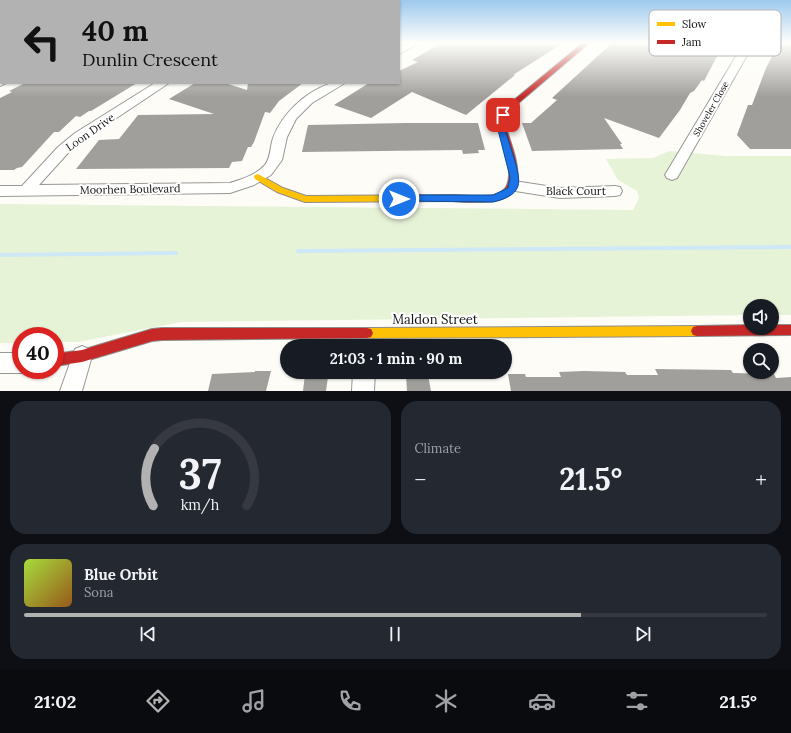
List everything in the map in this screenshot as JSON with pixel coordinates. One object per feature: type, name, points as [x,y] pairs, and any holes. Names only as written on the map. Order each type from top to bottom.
[{"type":"street","points":[[337,84],[306,101],[295,112],[278,142],[275,161],[258,177],[267,184],[305,199],[493,198],[505,194],[514,186],[512,166],[500,126],[503,115],[510,105],[564,61]]},
{"type":"street","name":"Shoveler Close","points":[[672,175],[738,61]]},
{"type":"street","name":"Loon Drive","points":[[26,191],[63,150],[74,141],[160,84]]},
{"type":"street","name":"Moorhen Boulevard","points":[[0,191],[230,188],[258,177]]},
{"type":"street","name":"Black Court","points":[[514,186],[560,193],[615,191]]},
{"type":"street","name":"Maldon Street","points":[[64,359],[82,356],[152,335],[366,339],[791,330]]},
{"type":"street","points":[[71,391],[82,356]]},
{"type":"street","points":[[0,363],[12,363]]},
{"type":"street","points":[[363,391],[364,379]]},
{"type":"green space","points":[[669,151],[726,156],[791,156],[791,315],[779,315],[779,299],[743,299],[743,315],[181,322],[78,342],[64,342],[64,327],[12,327],[12,343],[0,343],[0,204],[633,210],[639,198],[637,191],[618,180],[606,159],[653,158]]},
{"type":"building","points":[[416,61],[534,61],[513,75],[515,75],[466,115],[412,92],[371,118],[334,105],[367,84],[400,84],[400,71],[418,62]]},
{"type":"building","points":[[592,61],[714,61],[704,81],[702,80],[694,91],[690,93],[680,110],[659,138],[604,118],[622,144],[620,144],[623,149],[532,151],[522,123],[531,123],[557,100],[552,98]]},
{"type":"building","points":[[770,61],[791,61],[791,149],[750,149],[737,135],[748,105],[752,105]]},
{"type":"building","points":[[23,84],[135,84],[80,117],[76,116],[59,132],[54,132],[22,167],[14,170],[0,170],[0,98],[12,92],[9,91]]},
{"type":"building","points":[[193,84],[228,84],[247,90],[248,84],[302,84],[279,101],[270,113],[265,112],[254,142],[251,147],[248,147],[242,161],[232,162],[229,168],[76,169],[99,140],[119,139],[138,115],[214,114],[169,99]]},
{"type":"building","points":[[478,123],[485,150],[478,150],[479,153],[463,154],[462,150],[302,152],[308,125]]},
{"type":"building","points":[[655,369],[731,370],[733,373],[743,373],[743,379],[779,379],[791,377],[791,391],[511,391],[509,379],[512,379],[512,374],[525,374],[526,377],[561,377],[559,372],[584,371],[625,372],[627,375],[658,375]]},
{"type":"building","points":[[271,371],[266,391],[208,391],[212,374]]},
{"type":"building","points":[[304,379],[328,379],[326,391],[303,391]]},
{"type":"building","points":[[406,379],[429,379],[431,391],[407,391]]},
{"type":"waterway","points":[[299,251],[791,247]]},
{"type":"waterway","points":[[0,255],[175,253]]},
{"type":"traffic: slow","points":[[258,177],[280,190],[305,199],[452,198]]},
{"type":"traffic: slow","points":[[367,333],[697,331]]},
{"type":"traffic: jam","points":[[452,198],[493,198],[504,195],[511,188],[513,169],[501,120],[506,110],[564,61]]},
{"type":"traffic: jam","points":[[697,331],[791,330]]},
{"type":"traffic: jam","points":[[64,359],[82,356],[152,335],[162,334],[367,333]]},
{"type":"route","points":[[399,199],[493,198],[500,197],[511,190],[514,186],[514,177],[500,126],[503,115]]}]
